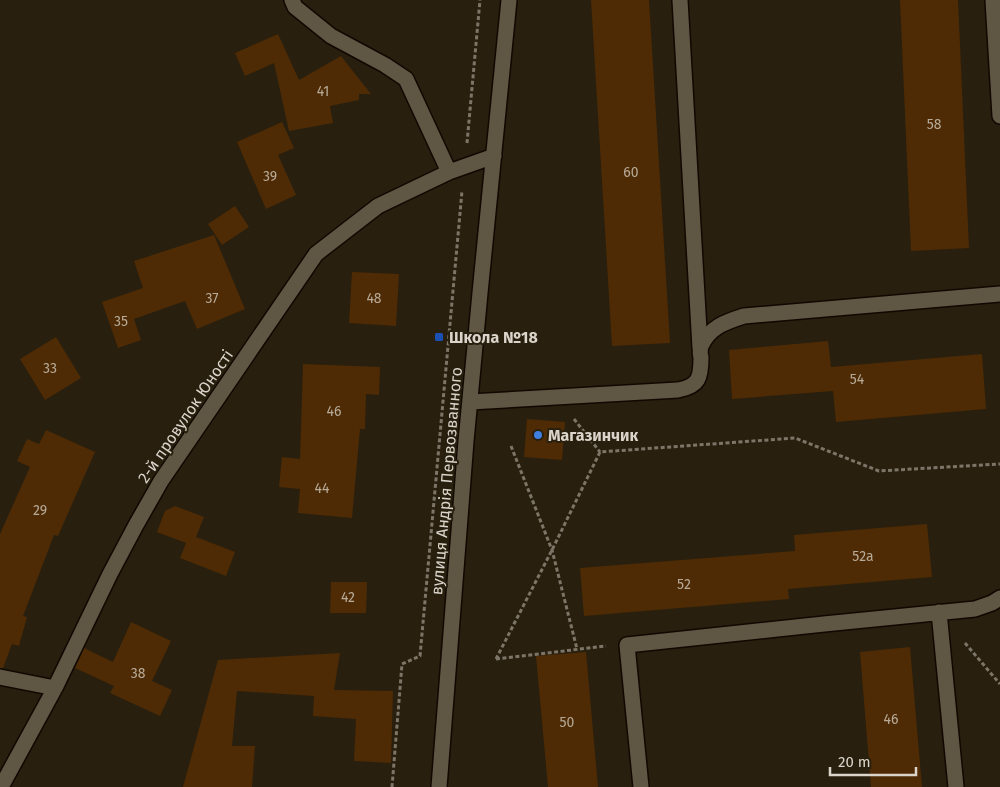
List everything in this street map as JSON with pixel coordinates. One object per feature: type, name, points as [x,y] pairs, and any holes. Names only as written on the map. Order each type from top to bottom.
[{"type":"street","points":[[292,0],[296,7],[331,36],[385,65],[406,79],[449,172]]},
{"type":"street","name":"вулиця Андрія Первозванного","points":[[439,787],[470,402],[510,0]]},
{"type":"street","points":[[470,402],[678,390],[693,386],[698,380],[701,372],[700,348],[680,0]]},
{"type":"street","points":[[993,0],[1000,116]]},
{"type":"street","name":"2-й провулок Юності","points":[[1,787],[55,688],[110,574],[160,481],[316,254],[378,206],[449,172],[494,156]]},
{"type":"street","points":[[700,348],[709,334],[718,326],[744,316],[1000,294]]},
{"type":"street","points":[[641,787],[627,645],[975,609],[1000,598]]},
{"type":"street","points":[[939,612],[956,787]]},
{"type":"street","points":[[0,677],[55,688]]},
{"type":"path","points":[[392,787],[402,664],[420,656],[480,0]]},
{"type":"path","points":[[558,398],[600,452]]},
{"type":"path","points":[[600,452],[795,438],[879,471],[1000,464]]},
{"type":"path","points":[[511,446],[552,550],[577,649]]},
{"type":"path","points":[[600,452],[496,659],[627,645]]},
{"type":"path","points":[[964,641],[1000,684]]},
{"type":"building","points":[[591,0],[649,0],[670,343],[612,346]]},
{"type":"building","points":[[900,0],[958,0],[969,248],[911,251]]},
{"type":"building","points":[[278,34],[299,80],[341,56],[371,94],[359,94],[359,100],[330,106],[333,123],[289,131],[274,63],[245,76],[235,53]]},
{"type":"building","points":[[282,122],[294,148],[278,155],[296,195],[266,209],[237,142]]},
{"type":"building","points":[[235,206],[249,227],[222,245],[208,224]]},
{"type":"building","points":[[214,235],[245,309],[197,329],[185,301],[134,319],[141,340],[118,348],[102,302],[143,288],[134,261]]},
{"type":"building","points":[[352,272],[399,274],[396,326],[349,323]]},
{"type":"building","points":[[56,337],[81,378],[45,400],[20,359]]},
{"type":"building","points":[[828,341],[831,367],[982,354],[986,409],[836,422],[833,391],[732,399],[729,350]]},
{"type":"building","points":[[303,364],[380,367],[379,395],[366,394],[365,429],[360,429],[352,518],[298,513],[300,489],[279,487],[282,457],[300,459]]},
{"type":"building","points":[[527,419],[565,422],[562,460],[524,457]]},
{"type":"building","points":[[46,430],[95,452],[58,536],[54,535],[23,616],[27,617],[19,646],[12,644],[3,668],[0,668],[0,534],[30,467],[17,461],[27,439],[39,444]]},
{"type":"building","points":[[175,506],[204,517],[196,537],[235,552],[226,576],[180,558],[186,543],[157,532],[165,511]]},
{"type":"building","points":[[927,524],[932,577],[788,589],[789,599],[584,616],[580,568],[795,551],[794,535]]},
{"type":"building","points":[[331,582],[367,582],[366,613],[330,613]]},
{"type":"building","points":[[131,622],[171,641],[152,681],[172,690],[160,716],[110,693],[114,686],[75,668],[84,648],[113,662]]},
{"type":"building","points":[[910,647],[922,787],[871,787],[860,652]]},
{"type":"building","points":[[586,652],[598,787],[548,787],[536,656]]},
{"type":"building","points":[[340,653],[334,690],[393,691],[391,763],[354,761],[356,719],[313,716],[314,696],[237,691],[232,746],[255,746],[252,787],[183,787],[218,660]]},
{"type":"place","name":"Школа №18","points":[[439,337]]},
{"type":"place","name":"Магазинчик","points":[[538,435]]}]
